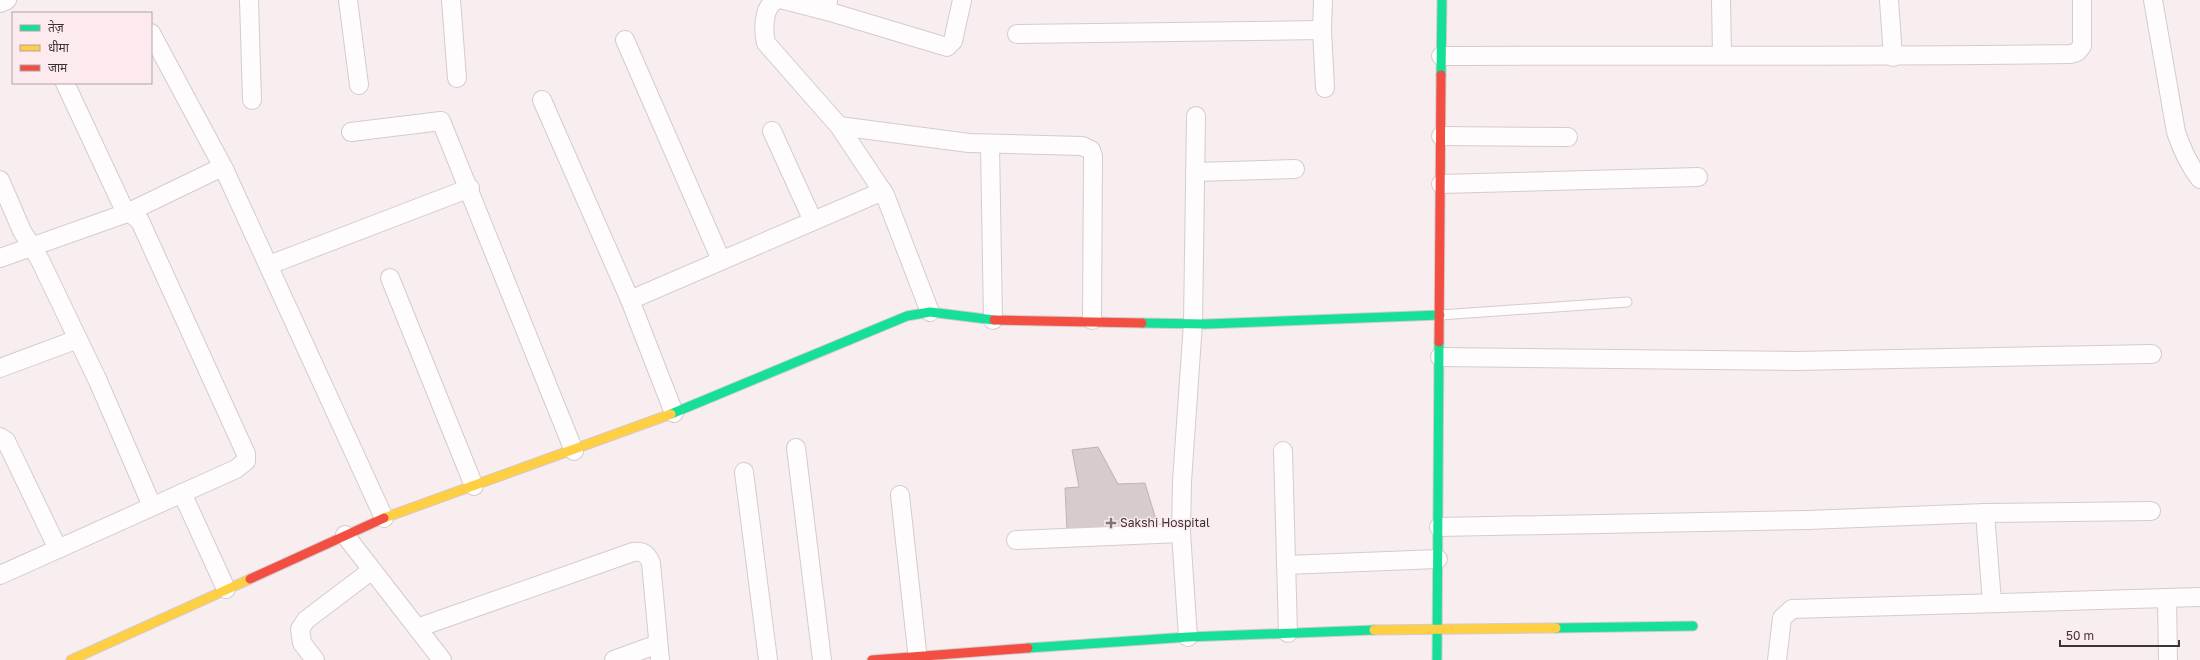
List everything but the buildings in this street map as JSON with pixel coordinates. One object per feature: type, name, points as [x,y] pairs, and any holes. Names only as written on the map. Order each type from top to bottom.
[{"type":"street","points":[[0,3],[7,0]]},
{"type":"street","points":[[249,0],[252,100]]},
{"type":"street","points":[[348,0],[359,85]]},
{"type":"street","points":[[451,0],[457,78]]},
{"type":"street","points":[[777,0],[770,5],[767,11],[764,35],[766,43],[839,126],[883,190],[930,312]]},
{"type":"street","points":[[784,0],[827,6],[947,47],[953,41],[962,0]]},
{"type":"street","points":[[1323,0],[1322,30],[1325,88]]},
{"type":"street","points":[[1436,660],[1439,527],[1442,0]]},
{"type":"street","points":[[1720,0],[1722,55]]},
{"type":"street","points":[[1889,0],[1893,56]]},
{"type":"street","points":[[1441,56],[1893,56],[2071,54],[2077,52],[2082,46],[2082,0]]},
{"type":"street","points":[[2153,0],[2176,132],[2190,167],[2200,179]]},
{"type":"street","points":[[1017,34],[1322,30]]},
{"type":"street","points":[[152,35],[224,169],[384,518]]},
{"type":"street","points":[[625,40],[721,260]]},
{"type":"street","points":[[0,575],[241,466],[246,460],[246,454],[140,221],[128,212],[120,202],[65,84]]},
{"type":"street","points":[[542,100],[630,300],[674,413]]},
{"type":"street","points":[[1188,637],[1181,533],[1182,481],[1193,323],[1196,116]]},
{"type":"street","points":[[351,132],[441,121],[470,188],[574,451]]},
{"type":"street","points":[[839,126],[990,145],[1082,146],[1091,150],[1093,156],[1092,320]]},
{"type":"street","points":[[772,131],[813,221]]},
{"type":"street","points":[[1441,136],[1568,137]]},
{"type":"street","points":[[990,145],[993,320]]},
{"type":"street","points":[[0,258],[128,212],[218,169],[224,169]]},
{"type":"street","points":[[1195,172],[1295,170]]},
{"type":"street","points":[[1441,184],[1698,177]]},
{"type":"street","points":[[0,180],[22,231],[32,247],[78,339],[152,506]]},
{"type":"street","points":[[269,265],[470,188]]},
{"type":"street","points":[[630,300],[883,190]]},
{"type":"street","points":[[390,278],[474,486]]},
{"type":"street","points":[[72,660],[384,518],[574,451],[674,413],[907,316],[930,312],[993,320],[1092,320],[1193,323],[1440,315]]},
{"type":"street","points":[[0,368],[78,339]]},
{"type":"street","points":[[1440,357],[1796,361],[2152,354]]},
{"type":"street","points":[[0,437],[6,441],[58,549]]},
{"type":"street","points":[[796,448],[822,660]]},
{"type":"street","points":[[1282,451],[1288,633]]},
{"type":"street","points":[[744,472],[768,660]]},
{"type":"street","points":[[182,493],[226,589]]},
{"type":"street","points":[[900,495],[918,657]]},
{"type":"street","points":[[1439,527],[1808,520],[1985,513],[2151,511]]},
{"type":"street","points":[[1985,513],[1992,602]]},
{"type":"street","points":[[1016,540],[1181,533]]},
{"type":"street","points":[[345,535],[442,660]]},
{"type":"street","points":[[417,628],[633,552],[641,551],[647,554],[651,563],[659,652],[614,660]]},
{"type":"street","points":[[1286,565],[1438,559]]},
{"type":"street","points":[[313,660],[302,643],[300,628],[306,620],[372,570]]},
{"type":"street","points":[[1777,660],[1782,618],[1792,609],[1992,602],[2167,600],[2200,597]]},
{"type":"street","points":[[2167,600],[2168,660]]},
{"type":"street","points":[[872,660],[1022,654],[1188,637],[1436,629],[1693,626]]},
{"type":"lane","points":[[1440,315],[1627,302]]},
{"type":"traffic: fast","points":[[1441,75],[1442,0]]},
{"type":"traffic: fast","points":[[671,414],[907,316],[930,312],[994,320]]},
{"type":"traffic: fast","points":[[1142,323],[1206,324],[1440,315]]},
{"type":"traffic: fast","points":[[1437,660],[1439,342]]},
{"type":"traffic: fast","points":[[1556,628],[1693,626]]},
{"type":"traffic: fast","points":[[1028,648],[1188,637],[1374,630]]},
{"type":"traffic: slow","points":[[384,518],[671,414]]},
{"type":"traffic: slow","points":[[71,660],[250,579]]},
{"type":"traffic: slow","points":[[1374,630],[1556,628]]},
{"type":"traffic: jam","points":[[1439,342],[1441,75]]},
{"type":"traffic: jam","points":[[994,320],[1142,323]]},
{"type":"traffic: jam","points":[[250,579],[384,518]]},
{"type":"traffic: jam","points":[[872,660],[1028,648]]},
{"type":"place","name":"Sakshi Hospital","points":[[1111,523]]}]
